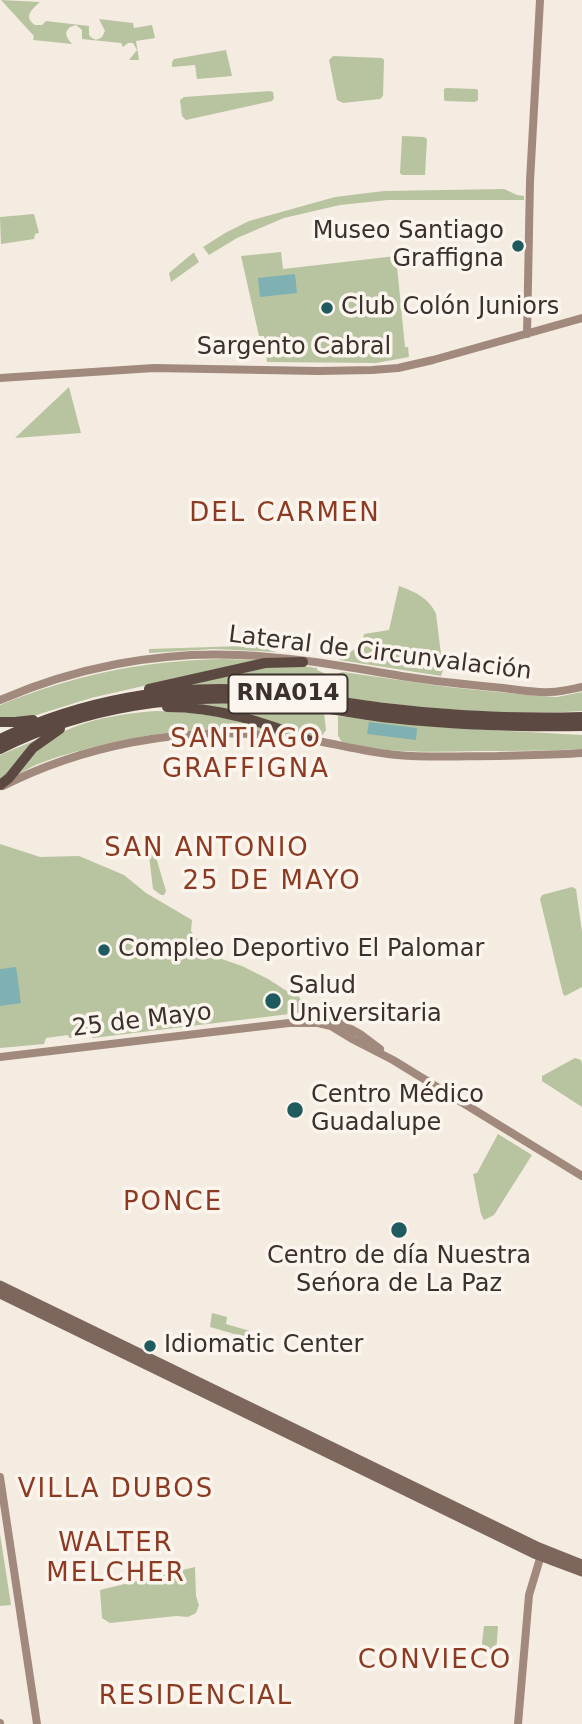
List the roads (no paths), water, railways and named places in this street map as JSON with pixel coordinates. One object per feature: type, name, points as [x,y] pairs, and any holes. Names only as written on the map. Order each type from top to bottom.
[{"type":"highway","points":[[0,786],[41,741],[88,711],[131,693],[258,664],[303,662]]},
{"type":"highway","name":"RNA014","points":[[0,749],[88,711],[156,693],[194,690],[283,693],[383,708],[447,714],[582,717]]},
{"type":"highway","name":"RNA014","points":[[0,739],[58,715],[178,700],[249,699],[388,718],[482,725],[582,726]]},
{"type":"highway","points":[[118,709],[177,707],[221,712],[262,723],[311,741]]},
{"type":"highway","points":[[0,722],[15,723],[58,715]]},
{"type":"highway","points":[[482,725],[582,731]]},
{"type":"main road","points":[[0,1285],[541,1553],[582,1564]]},
{"type":"main road","points":[[0,1294],[582,1572]]},
{"type":"street","points":[[527,334],[530,181],[540,0]]},
{"type":"street","name":"Sargento Cabral","points":[[0,377],[162,368],[372,370],[410,365],[582,318]]},
{"type":"street","name":"Lateral de Circunvalación","points":[[0,700],[69,675],[112,665],[150,659],[229,654],[273,657],[450,683],[552,692],[582,687]]},
{"type":"street","points":[[0,786],[60,761],[158,737],[224,733],[257,734],[396,755],[469,757],[582,753]]},
{"type":"street","name":"25 de Mayo","points":[[0,1057],[324,1020],[393,1059],[582,1176]]},
{"type":"street","points":[[0,1477],[37,1724]]},
{"type":"street","points":[[518,1724],[529,1595],[541,1553]]},
{"type":"water","points":[[295,274],[297,293],[260,297],[258,278]]},
{"type":"water","points":[[369,722],[417,728],[416,740],[367,734]]},
{"type":"water","points":[[16,967],[21,1003],[0,1006],[0,969]]},
{"type":"place","name":"Museo Santiago Graffigna","points":[[518,246]]},
{"type":"place","name":"Club Colón Juniors","points":[[327,308]]},
{"type":"place","name":"Compleo Deportivo El Palomar","points":[[104,950]]},
{"type":"place","name":"Salud Universitaria","points":[[273,1001]]},
{"type":"place","name":"Centro Médico Guadalupe","points":[[295,1110]]},
{"type":"place","name":"Centro de día Nuestra Seńora de La Paz","points":[[399,1230]]},
{"type":"place","name":"Idiomatic Center","points":[[150,1346]]},
{"type":"district","name":"DEL CARMEN","points":[[285,514]]},
{"type":"district","name":"SANTIAGO GRAFFIGNA","points":[[246,755]]},
{"type":"district","name":"SAN ANTONIO","points":[[207,849]]},
{"type":"district","name":"25 DE MAYO","points":[[272,882]]},
{"type":"district","name":"PONCE","points":[[173,1203]]},
{"type":"district","name":"VILLA DUBOS","points":[[116,1490]]},
{"type":"district","name":"WALTER MELCHER","points":[[116,1559]]},
{"type":"district","name":"CONVIECO","points":[[435,1661]]},
{"type":"district","name":"RESIDENCIAL","points":[[196,1697]]}]
